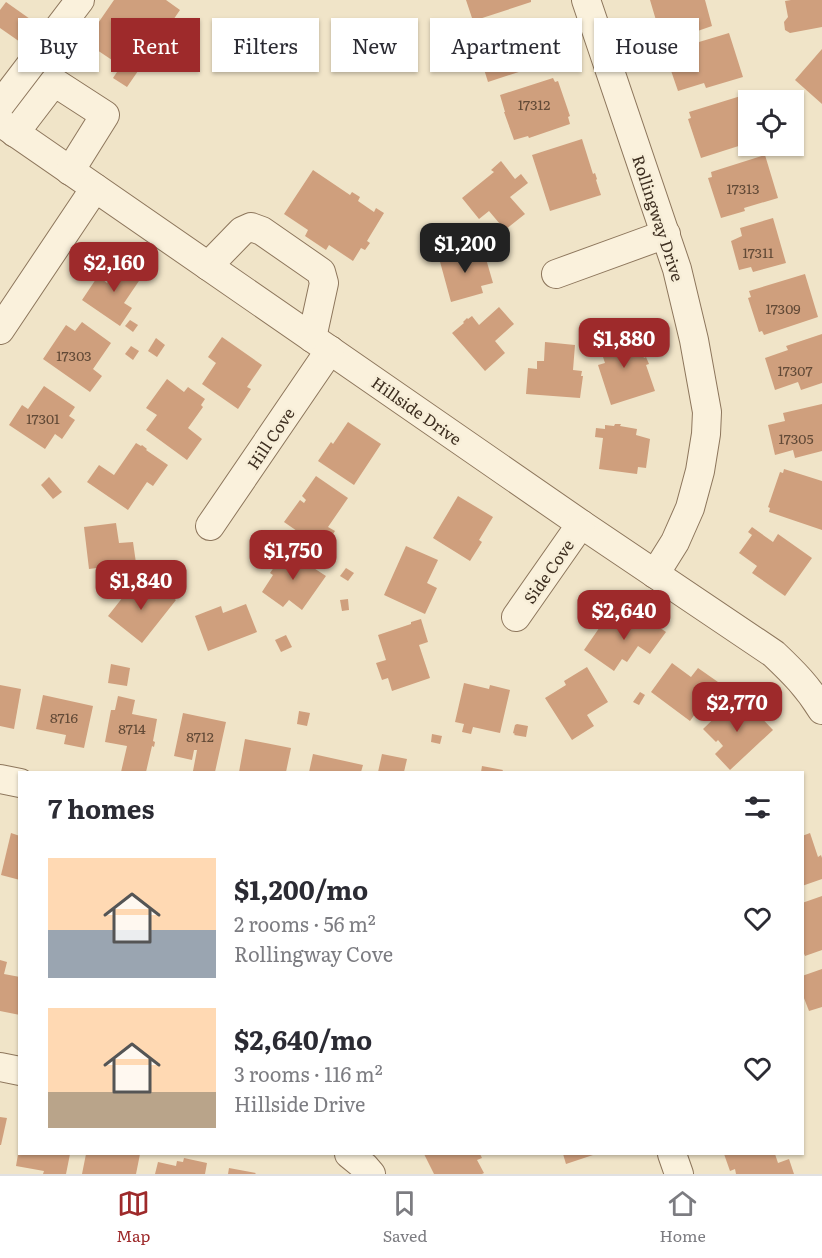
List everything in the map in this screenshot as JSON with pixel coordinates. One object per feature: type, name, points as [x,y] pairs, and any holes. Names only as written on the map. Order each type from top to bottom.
[{"type":"street","points":[[0,105],[80,0]]},
{"type":"street","name":"Rollingway Drive","points":[[586,0],[677,269],[694,340],[706,412],[706,434],[700,471],[690,508],[675,542],[655,574]]},
{"type":"street","points":[[8,128],[54,82],[105,115],[70,171]]},
{"type":"street","name":"Hillside Drive","points":[[8,128],[581,524],[774,654],[799,678],[822,710]]},
{"type":"street","points":[[0,330],[94,188]]},
{"type":"street","points":[[208,266],[242,231],[251,227],[262,231],[321,272],[324,283],[321,344]]},
{"type":"street","points":[[556,274],[666,234]]},
{"type":"street","name":"Hill Cove","points":[[210,526],[321,344]]},
{"type":"street","name":"Side Cove","points":[[516,617],[581,524]]},
{"type":"street","points":[[0,779],[18,783]]},
{"type":"street","points":[[0,1067],[18,1071]]},
{"type":"street","points":[[350,1155],[371,1174]]},
{"type":"street","points":[[672,1155],[679,1174]]},
{"type":"building","points":[[114,0],[166,0],[180,10],[174,18],[111,18],[111,59],[99,51],[99,22]]},
{"type":"building","points":[[466,0],[531,0],[531,2],[482,18],[472,18]]},
{"type":"building","points":[[650,0],[705,0],[712,26],[699,31],[699,18],[655,18]]},
{"type":"building","points":[[822,0],[822,27],[790,33],[785,30],[784,22],[788,17],[785,1]]},
{"type":"building","points":[[6,2],[29,18],[18,18],[18,41],[0,28],[0,10]]},
{"type":"building","points":[[729,33],[743,77],[706,88],[704,83],[678,91],[671,72],[699,72],[699,42]]},
{"type":"building","points":[[822,49],[822,104],[795,80]]},
{"type":"building","points":[[117,72],[137,72],[127,87],[113,78]]},
{"type":"building","points":[[485,72],[519,72],[488,82]]},
{"type":"building","points":[[553,78],[555,82],[558,81],[570,116],[568,117],[570,124],[529,138],[528,136],[514,140],[500,95]]},
{"type":"building","points":[[738,97],[738,146],[701,158],[688,119],[691,118],[689,112]]},
{"type":"building","points":[[582,139],[601,195],[550,211],[532,155]]},
{"type":"building","points":[[765,156],[778,198],[744,208],[745,211],[721,218],[708,178],[712,177],[711,172]]},
{"type":"building","points":[[501,161],[515,179],[521,174],[528,183],[510,197],[525,214],[505,230],[489,211],[479,219],[462,198],[494,172],[491,170]]},
{"type":"building","points":[[313,170],[350,195],[352,192],[360,197],[358,201],[374,212],[376,208],[384,213],[367,241],[370,243],[365,250],[361,248],[353,261],[329,245],[326,250],[305,236],[308,230],[284,214]]},
{"type":"building","points":[[773,218],[786,263],[753,272],[751,267],[739,270],[731,241],[742,236],[740,228]]},
{"type":"building","points":[[469,250],[470,255],[484,252],[493,283],[481,286],[483,293],[451,302],[439,258]]},
{"type":"building","points":[[122,261],[143,275],[124,303],[132,308],[120,326],[82,300],[98,276],[107,283]]},
{"type":"building","points":[[805,274],[818,317],[764,335],[762,331],[759,332],[748,298],[751,297],[749,291]]},
{"type":"building","points":[[499,307],[514,324],[495,341],[505,353],[485,371],[452,333],[472,316],[479,325]]},
{"type":"building","points":[[130,320],[138,325],[133,332],[125,326]]},
{"type":"building","points":[[82,322],[111,343],[93,369],[102,376],[90,392],[43,359],[66,325],[75,331]]},
{"type":"building","points":[[627,329],[634,352],[641,350],[644,358],[646,357],[649,364],[646,365],[655,391],[611,405],[598,365],[605,363],[597,339]]},
{"type":"building","points":[[822,334],[822,383],[801,390],[798,382],[775,390],[765,358],[788,350],[786,346]]},
{"type":"building","points":[[222,337],[262,365],[247,387],[251,389],[238,409],[202,384],[216,363],[208,357]]},
{"type":"building","points":[[156,338],[165,345],[157,357],[148,351]]},
{"type":"building","points":[[545,342],[575,345],[573,370],[582,371],[581,376],[583,376],[580,398],[526,394],[528,368],[537,369],[537,361],[544,361]]},
{"type":"building","points":[[131,346],[139,351],[133,360],[125,354]]},
{"type":"building","points":[[167,379],[184,392],[188,387],[205,399],[201,405],[203,407],[188,428],[202,439],[187,460],[146,430],[157,415],[146,408]]},
{"type":"building","points":[[44,386],[75,407],[69,416],[75,420],[62,439],[55,434],[45,449],[9,425],[22,405],[28,409]]},
{"type":"building","points":[[822,404],[822,451],[795,458],[793,450],[775,455],[768,425],[785,421],[783,413]]},
{"type":"building","points":[[348,422],[381,444],[354,485],[318,461]]},
{"type":"building","points":[[615,424],[637,429],[636,435],[650,439],[646,468],[638,467],[637,474],[599,469],[603,438],[595,437],[596,428],[605,429],[605,425],[614,426]]},
{"type":"building","points":[[136,443],[168,465],[153,486],[147,482],[128,510],[87,482],[99,465],[114,475]]},
{"type":"building","points":[[784,469],[822,481],[822,530],[769,512],[768,507],[780,472],[783,473]]},
{"type":"building","points":[[316,476],[348,498],[328,527],[335,531],[323,549],[284,522],[300,500],[304,503],[306,500],[302,496]]},
{"type":"building","points":[[49,477],[62,492],[53,499],[41,485]]},
{"type":"building","points":[[458,496],[493,517],[479,540],[482,542],[470,561],[433,538]]},
{"type":"building","points":[[116,523],[119,543],[133,542],[136,563],[89,569],[84,527]]},
{"type":"building","points":[[752,527],[773,542],[778,534],[812,558],[785,596],[752,573],[757,566],[739,553],[752,535],[748,532]]},
{"type":"building","points":[[406,546],[438,560],[427,583],[437,588],[425,614],[384,595]]},
{"type":"building","points":[[286,550],[326,576],[302,610],[289,600],[283,607],[262,592],[273,575],[270,573]]},
{"type":"building","points":[[346,568],[354,573],[348,581],[340,576]]},
{"type":"building","points":[[134,583],[150,596],[157,586],[176,600],[142,643],[108,616]]},
{"type":"building","points":[[348,599],[349,610],[342,611],[340,600]]},
{"type":"building","points":[[246,604],[257,632],[208,651],[195,616],[221,606],[223,613]]},
{"type":"building","points":[[640,614],[666,632],[650,654],[638,646],[627,662],[622,659],[614,671],[584,650],[604,621],[612,626],[619,617],[631,626]]},
{"type":"building","points":[[421,619],[428,642],[419,645],[430,678],[392,691],[388,678],[382,680],[376,663],[386,660],[378,635]]},
{"type":"building","points":[[286,635],[292,647],[281,652],[275,640]]},
{"type":"building","points":[[672,663],[691,677],[698,668],[718,682],[690,721],[651,692]]},
{"type":"building","points":[[111,664],[130,668],[127,686],[108,683]]},
{"type":"building","points":[[587,667],[608,702],[587,715],[594,726],[572,740],[545,698],[566,685],[564,681]]},
{"type":"building","points":[[464,683],[489,689],[490,685],[510,690],[500,733],[473,727],[471,734],[462,732],[464,724],[455,722]]},
{"type":"building","points":[[0,685],[21,689],[14,729],[0,726]]},
{"type":"building","points":[[640,692],[645,695],[639,705],[633,702]]},
{"type":"building","points":[[43,695],[93,706],[84,748],[64,744],[66,735],[36,729]]},
{"type":"building","points":[[118,696],[135,700],[132,714],[157,719],[154,747],[152,746],[146,771],[121,771],[127,746],[105,742],[111,710],[115,710]]},
{"type":"building","points":[[733,700],[745,713],[751,707],[773,730],[730,770],[715,754],[723,746],[703,729]]},
{"type":"building","points":[[299,711],[310,713],[307,726],[297,724]]},
{"type":"building","points":[[183,713],[226,722],[215,771],[193,771],[197,750],[194,750],[192,760],[174,756]]},
{"type":"building","points":[[517,724],[528,726],[526,737],[514,735]]},
{"type":"building","points":[[432,734],[442,736],[440,744],[431,742]]},
{"type":"building","points":[[245,739],[291,748],[286,771],[239,771]]},
{"type":"building","points":[[313,754],[363,765],[361,771],[309,771]]},
{"type":"building","points":[[382,754],[407,759],[404,771],[378,771]]},
{"type":"building","points":[[482,766],[503,770],[502,771],[481,771]]},
{"type":"building","points":[[11,833],[18,835],[18,879],[1,875]]},
{"type":"building","points":[[810,833],[818,857],[821,855],[822,879],[804,885],[804,835]]},
{"type":"building","points":[[822,896],[822,950],[805,956],[804,954],[804,902]]},
{"type":"building","points":[[0,960],[7,962],[4,974],[18,977],[18,1015],[0,1011]]},
{"type":"building","points":[[822,969],[822,1007],[809,1011],[804,998],[804,975]]},
{"type":"building","points":[[0,1117],[7,1118],[1,1145],[0,1145]]},
{"type":"building","points":[[18,1154],[70,1155],[66,1174],[43,1174],[44,1171],[16,1166]]},
{"type":"building","points":[[86,1155],[140,1155],[136,1174],[82,1174]]},
{"type":"building","points":[[424,1155],[480,1155],[482,1158],[477,1160],[484,1173],[482,1174],[434,1174]]},
{"type":"building","points":[[563,1155],[593,1155],[566,1164]]},
{"type":"building","points":[[724,1155],[775,1155],[778,1163],[789,1159],[794,1174],[736,1174],[735,1169],[730,1171]]},
{"type":"building","points":[[184,1158],[207,1163],[205,1174],[155,1174],[158,1162],[176,1166],[177,1161],[183,1162]]},
{"type":"building","points":[[229,1168],[256,1173],[228,1174]]}]
